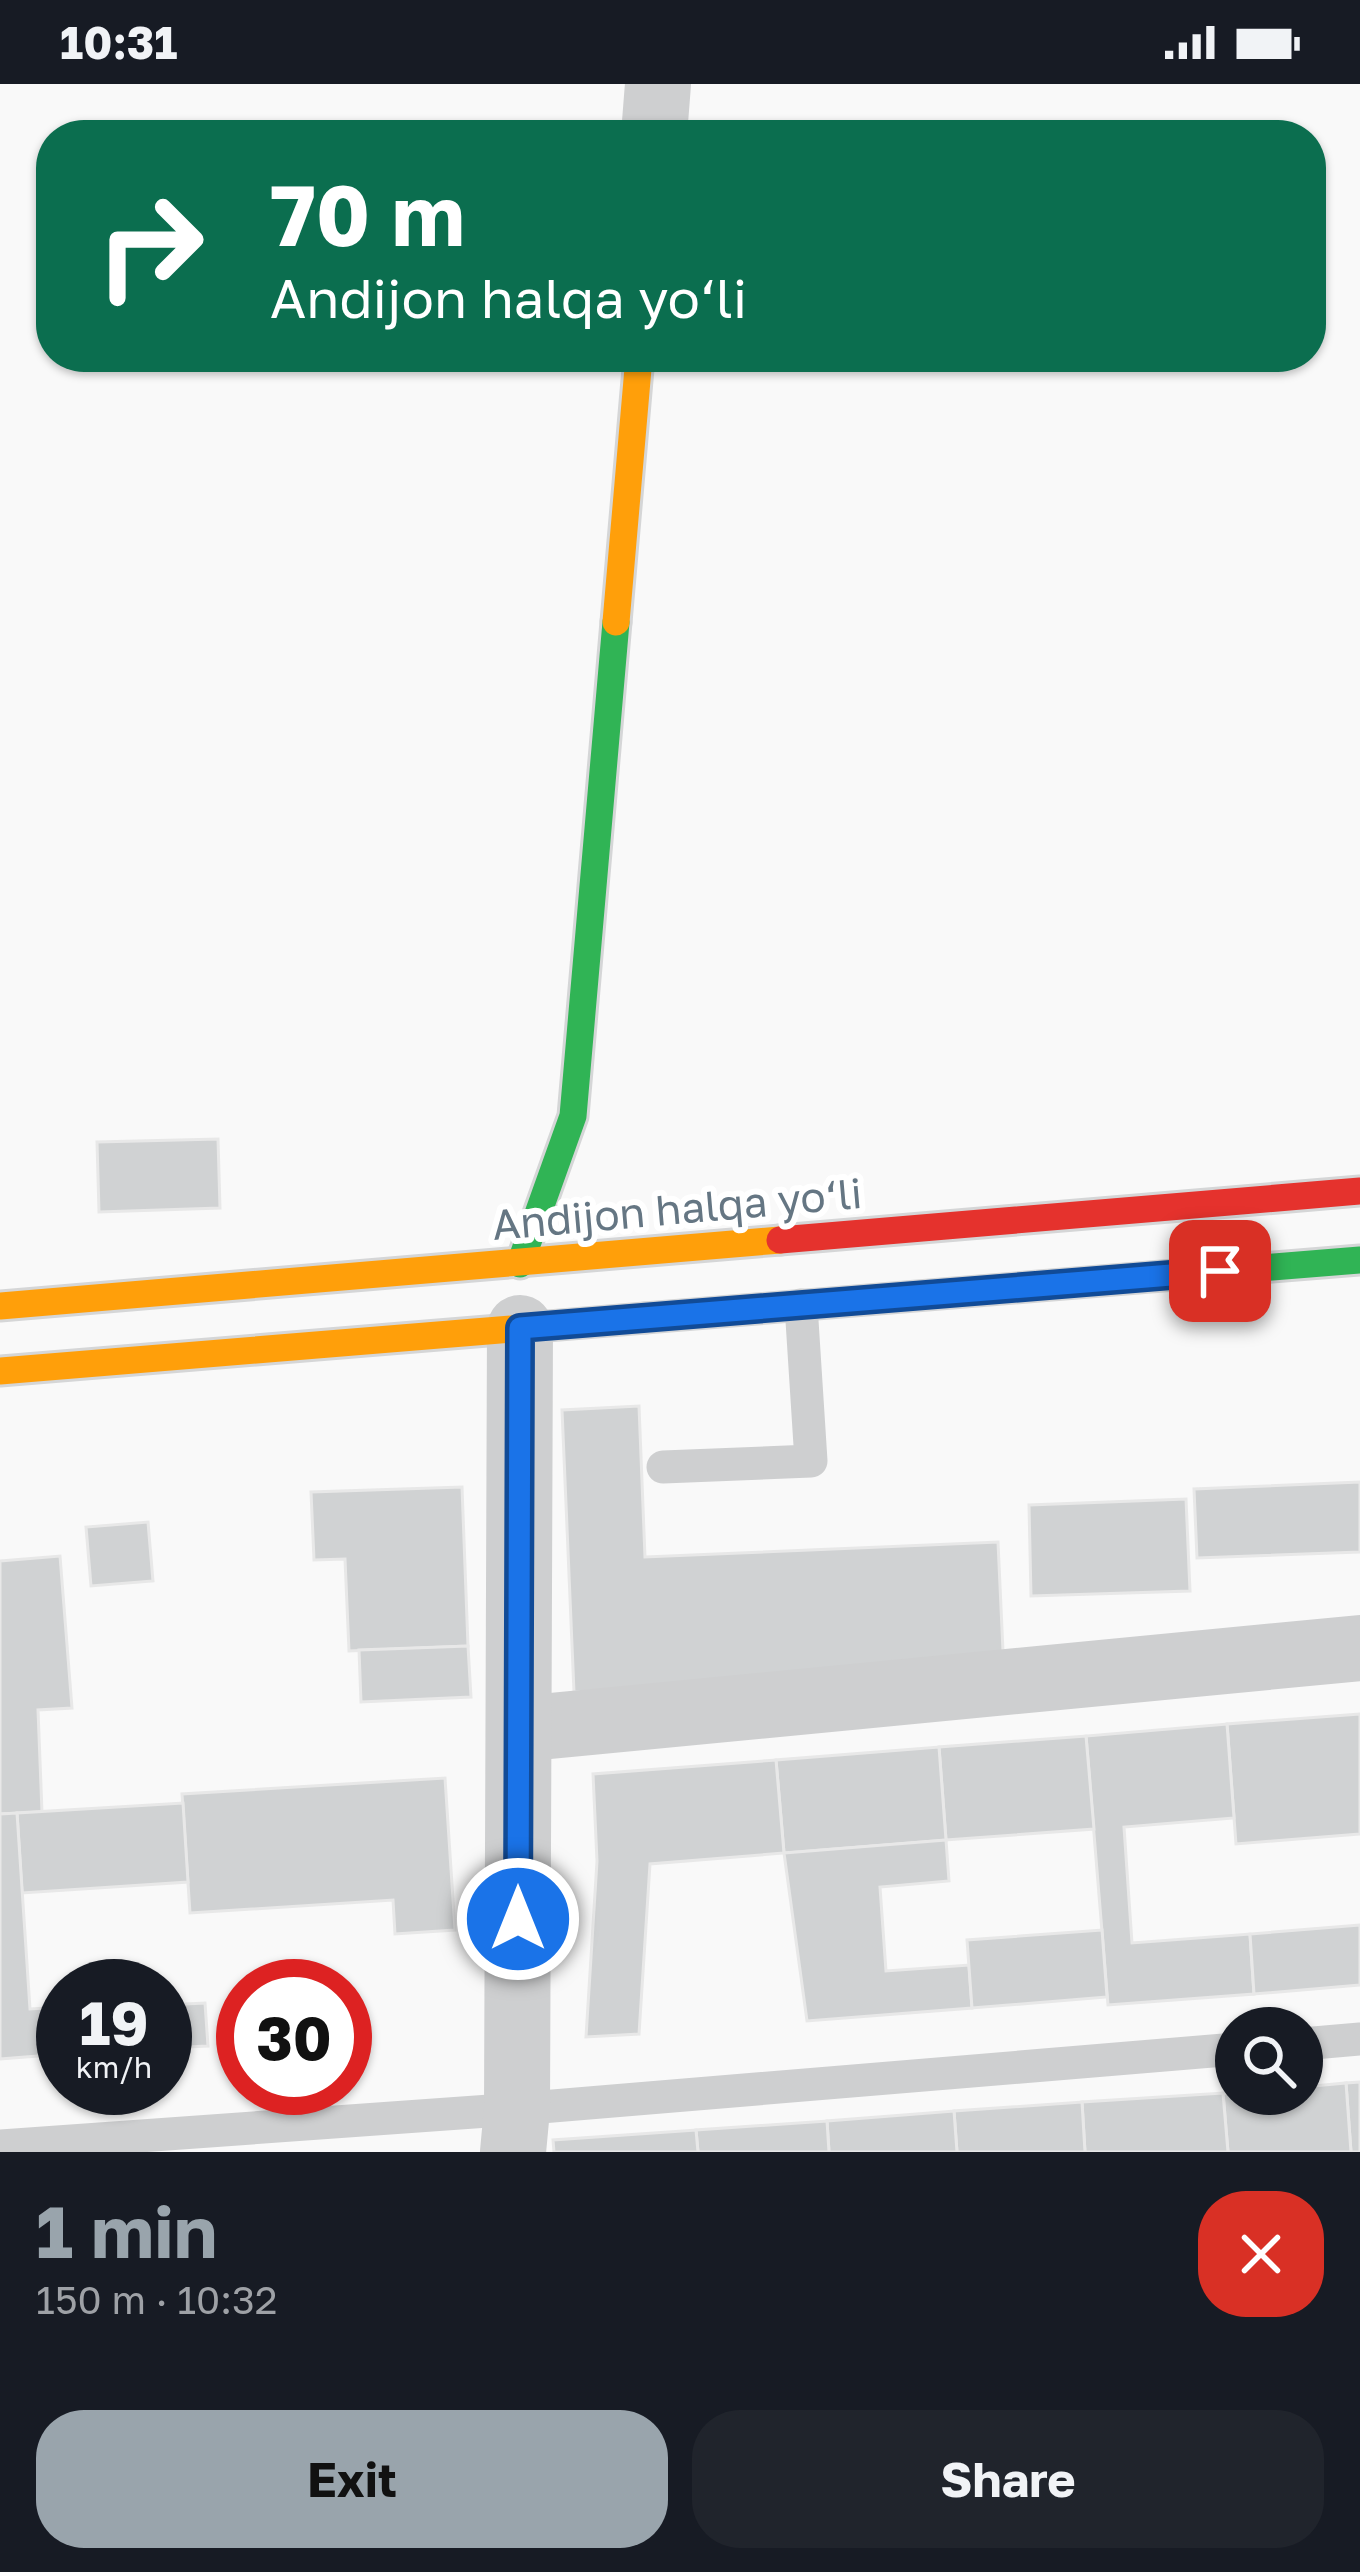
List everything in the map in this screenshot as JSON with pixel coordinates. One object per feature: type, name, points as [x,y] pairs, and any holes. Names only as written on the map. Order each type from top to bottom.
[{"type":"main road","points":[[520,1296],[573,1116],[638,372]]},
{"type":"main road","name":"Andijon halqa yo‘li","points":[[0,1371],[520,1296],[1360,1191]]},
{"type":"main road","name":"Andijon halqa yo‘li","points":[[0,1306],[520,1296],[801,1305],[1360,1260]]},
{"type":"street","points":[[655,120],[658,84]]},
{"type":"street","points":[[515,2130],[520,1296]]},
{"type":"street","points":[[518,1729],[1360,1648]]},
{"type":"lane","points":[[663,1467],[811,1461],[801,1305]]},
{"type":"lane","points":[[1323,2042],[1360,2039]]},
{"type":"lane","points":[[0,2146],[515,2130],[1215,2051]]},
{"type":"building","points":[[218,1139],[220,1208],[99,1212],[97,1142]]},
{"type":"building","points":[[639,1406],[645,1557],[998,1542],[1004,1673],[574,1692],[562,1410]]},
{"type":"building","points":[[1360,1482],[1360,1552],[1197,1558],[1194,1489]]},
{"type":"building","points":[[462,1487],[468,1646],[349,1651],[345,1559],[314,1560],[311,1492]]},
{"type":"building","points":[[1186,1499],[1190,1591],[1031,1596],[1029,1505]]},
{"type":"building","points":[[148,1522],[153,1581],[91,1586],[86,1527]]},
{"type":"building","points":[[60,1556],[72,1708],[38,1710],[42,1812],[0,1814],[0,1561]]},
{"type":"building","points":[[468,1646],[471,1697],[361,1702],[359,1650]]},
{"type":"building","points":[[1360,1714],[1360,1834],[1236,1844],[1227,1724]]},
{"type":"building","points":[[1227,1724],[1234,1818],[1124,1827],[1132,1943],[1250,1934],[1254,1994],[1108,2005],[1086,1736]]},
{"type":"building","points":[[1086,1736],[1094,1829],[946,1840],[939,1747]]},
{"type":"building","points":[[939,1747],[946,1840],[784,1853],[776,1760]]},
{"type":"building","points":[[776,1760],[784,1853],[650,1864],[639,2034],[586,2037],[597,1861],[593,1774]]},
{"type":"building","points":[[445,1778],[455,1930],[395,1934],[393,1900],[190,1913],[182,1794]]},
{"type":"building","points":[[183,1803],[188,1882],[22,1893],[17,1813]]},
{"type":"building","points":[[17,1813],[30,2009],[36,2009],[36,2056],[0,2059],[0,1814]]},
{"type":"building","points":[[946,1840],[949,1881],[880,1887],[886,1971],[969,1965],[972,2008],[807,2021],[784,1853]]},
{"type":"building","points":[[1360,1925],[1360,1985],[1254,1994],[1250,1934]]},
{"type":"building","points":[[1102,1930],[1107,1997],[972,2008],[967,1940]]},
{"type":"building","points":[[205,2003],[208,2046],[192,2047],[192,2004]]},
{"type":"building","points":[[1360,2082],[1360,2152],[1351,2152],[1346,2083]]},
{"type":"building","points":[[1346,2083],[1351,2152],[1228,2152],[1225,2115],[1323,2115],[1323,2085]]},
{"type":"building","points":[[1215,2094],[1215,2115],[1225,2115],[1228,2152],[1085,2152],[1082,2102]]},
{"type":"building","points":[[1082,2102],[1085,2152],[957,2152],[954,2111]]},
{"type":"building","points":[[954,2111],[957,2152],[829,2152],[827,2121]]},
{"type":"building","points":[[827,2121],[829,2152],[698,2152],[696,2130]]},
{"type":"building","points":[[696,2130],[698,2152],[554,2152],[553,2140]]},
{"type":"traffic: fast","points":[[520,1264],[573,1116],[616,622]]},
{"type":"traffic: fast","points":[[645,1318],[1360,1260]]},
{"type":"traffic: slow","points":[[616,622],[638,372]]},
{"type":"traffic: slow","points":[[0,1306],[780,1240]]},
{"type":"traffic: slow","points":[[0,1371],[645,1318]]},
{"type":"traffic: jam","points":[[780,1240],[1360,1191]]},
{"type":"route","points":[[518,1919],[520,1328],[1220,1271]]}]
